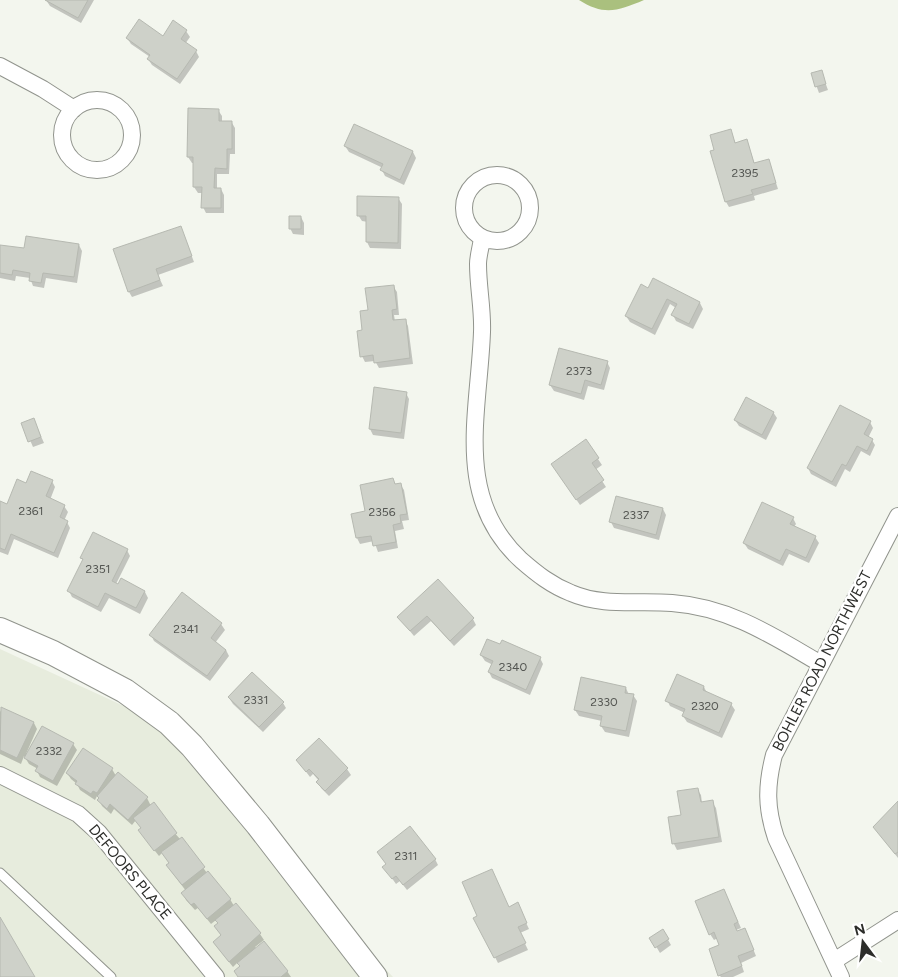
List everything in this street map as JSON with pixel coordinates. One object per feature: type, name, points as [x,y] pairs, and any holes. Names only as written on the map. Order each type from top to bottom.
[{"type":"street","points":[[0,66],[43,89],[74,109]]},
{"type":"street","points":[[101,100],[116,105],[124,112],[131,124],[132,141],[127,155],[119,164],[106,170],[89,170],[74,162],[68,155],[63,146],[62,135],[65,121],[74,109],[87,102],[101,100]]},
{"type":"street","points":[[497,175],[510,178],[521,186],[527,196],[530,212],[526,224],[519,233],[506,240],[493,241],[482,238],[476,234],[466,220],[464,209],[466,196],[471,188],[482,179],[497,175]]},
{"type":"street","points":[[482,238],[478,263],[482,331],[476,401],[475,466],[485,509],[495,530],[507,547],[538,576],[572,594],[610,602],[673,602],[716,610],[755,626],[821,664]]},
{"type":"street","name":"BOHLER ROAD NORTHWEST","points":[[841,977],[770,822],[767,800],[768,776],[774,755],[898,516]]},
{"type":"street","points":[[0,630],[53,653],[125,691],[169,723],[192,746],[258,824],[375,977]]},
{"type":"street","name":"DEFOORS PLACE","points":[[0,775],[78,814],[99,833],[216,977]]},
{"type":"street","points":[[834,961],[898,920]]},
{"type":"lane","points":[[0,873],[111,977]]},
{"type":"shaded area","points":[[579,0],[644,0],[619,9],[604,10]]},
{"type":"shaded area","points":[[0,649],[152,719],[393,977],[0,977]]},
{"type":"building","points":[[45,0],[88,0],[78,18]]},
{"type":"building","points":[[139,19],[163,36],[173,20],[187,30],[181,39],[197,50],[177,79],[147,59],[150,55],[126,38]]},
{"type":"building","points":[[822,70],[826,84],[815,87],[811,73]]},
{"type":"building","points":[[188,108],[219,109],[219,121],[232,121],[232,149],[227,149],[227,169],[215,168],[214,188],[221,188],[221,208],[201,208],[202,187],[193,187],[193,157],[187,157]]},
{"type":"building","points":[[354,124],[413,151],[400,180],[380,170],[383,164],[344,146]]},
{"type":"building","points":[[731,129],[735,143],[747,139],[754,163],[769,159],[776,183],[751,190],[753,194],[725,202],[710,151],[714,150],[710,135]]},
{"type":"building","points":[[357,196],[399,197],[398,243],[366,242],[366,216],[357,216]]},
{"type":"building","points":[[289,216],[301,216],[301,229],[289,229]]},
{"type":"building","points":[[181,226],[192,256],[156,269],[160,280],[128,292],[113,249]]},
{"type":"building","points":[[26,236],[79,244],[74,277],[43,273],[41,283],[29,281],[30,273],[13,270],[12,275],[0,273],[0,245],[24,248]]},
{"type":"building","points":[[653,278],[700,302],[689,324],[671,315],[677,304],[667,299],[652,329],[625,316],[641,284],[648,288]]},
{"type":"building","points":[[394,285],[397,309],[392,310],[393,320],[406,319],[410,358],[374,363],[373,355],[360,357],[357,331],[362,330],[360,311],[368,310],[365,288]]},
{"type":"building","points":[[559,348],[608,361],[601,385],[585,380],[581,394],[549,385]]},
{"type":"building","points":[[374,387],[407,392],[401,433],[369,429]]},
{"type":"building","points":[[746,397],[774,412],[762,435],[734,420]]},
{"type":"building","points":[[840,405],[871,421],[864,434],[873,439],[867,451],[857,446],[846,466],[842,464],[832,482],[807,468]]},
{"type":"building","points":[[34,418],[41,437],[28,442],[21,423]]},
{"type":"building","points":[[586,439],[599,458],[592,463],[604,480],[576,500],[551,464]]},
{"type":"building","points":[[31,471],[53,480],[46,496],[65,505],[60,517],[68,521],[54,553],[11,534],[5,550],[0,548],[0,501],[7,504],[17,479],[26,483]]},
{"type":"building","points":[[393,478],[395,484],[401,483],[407,514],[400,515],[401,523],[393,525],[396,542],[373,546],[371,536],[356,538],[351,514],[365,511],[360,485]]},
{"type":"building","points":[[616,496],[663,508],[656,535],[609,522]]},
{"type":"building","points":[[762,502],[794,517],[790,524],[816,536],[806,558],[786,549],[780,561],[743,543]]},
{"type":"building","points":[[93,532],[128,549],[112,581],[118,584],[121,578],[145,591],[136,608],[105,593],[98,607],[67,591],[83,559],[80,558]]},
{"type":"building","points":[[438,579],[474,618],[450,641],[427,616],[410,631],[397,617]]},
{"type":"building","points":[[182,592],[222,623],[211,638],[226,650],[207,676],[149,635]]},
{"type":"building","points":[[487,639],[500,644],[502,640],[541,657],[526,690],[488,672],[493,661],[480,655]]},
{"type":"building","points":[[252,672],[284,702],[259,727],[228,697]]},
{"type":"building","points":[[677,674],[704,686],[703,690],[732,703],[719,733],[682,716],[685,709],[665,701]]},
{"type":"building","points":[[581,677],[626,687],[625,693],[634,694],[626,731],[600,726],[602,716],[574,710]]},
{"type":"building","points":[[1,707],[34,722],[17,758],[0,750]]},
{"type":"building","points":[[42,726],[74,743],[53,781],[35,771],[38,766],[24,758]]},
{"type":"building","points":[[319,738],[348,768],[325,791],[316,782],[319,779],[309,769],[306,772],[296,760]]},
{"type":"building","points":[[83,748],[113,768],[97,793],[93,791],[91,794],[75,784],[77,781],[66,773]]},
{"type":"building","points":[[118,772],[148,797],[128,820],[110,804],[107,809],[97,800],[99,798],[97,796]]},
{"type":"building","points":[[698,788],[701,802],[713,800],[719,837],[672,844],[668,817],[681,815],[677,791]]},
{"type":"building","points":[[898,801],[898,852],[895,854],[873,827]]},
{"type":"building","points":[[154,802],[177,833],[154,851],[138,830],[141,828],[133,818]]},
{"type":"building","points":[[410,826],[436,859],[403,885],[396,876],[392,879],[382,867],[386,864],[377,852]]},
{"type":"building","points":[[182,837],[205,867],[182,885],[166,865],[169,863],[161,852]]},
{"type":"building","points":[[492,869],[509,907],[518,902],[527,923],[518,927],[526,943],[494,958],[473,918],[477,916],[462,882]]},
{"type":"building","points":[[208,871],[231,899],[207,919],[194,903],[191,905],[181,893]]},
{"type":"building","points":[[724,889],[738,922],[734,924],[737,931],[745,928],[754,950],[738,956],[742,966],[718,976],[709,949],[719,945],[714,932],[709,935],[695,901]]},
{"type":"building","points":[[236,903],[261,933],[229,962],[213,942],[221,935],[214,926],[218,923],[215,920]]},
{"type":"building","points":[[0,917],[35,977],[0,977]]},
{"type":"building","points":[[663,929],[669,939],[655,948],[649,938]]},
{"type":"building","points":[[264,941],[288,971],[281,977],[238,977],[234,971],[240,966],[237,963]]}]
